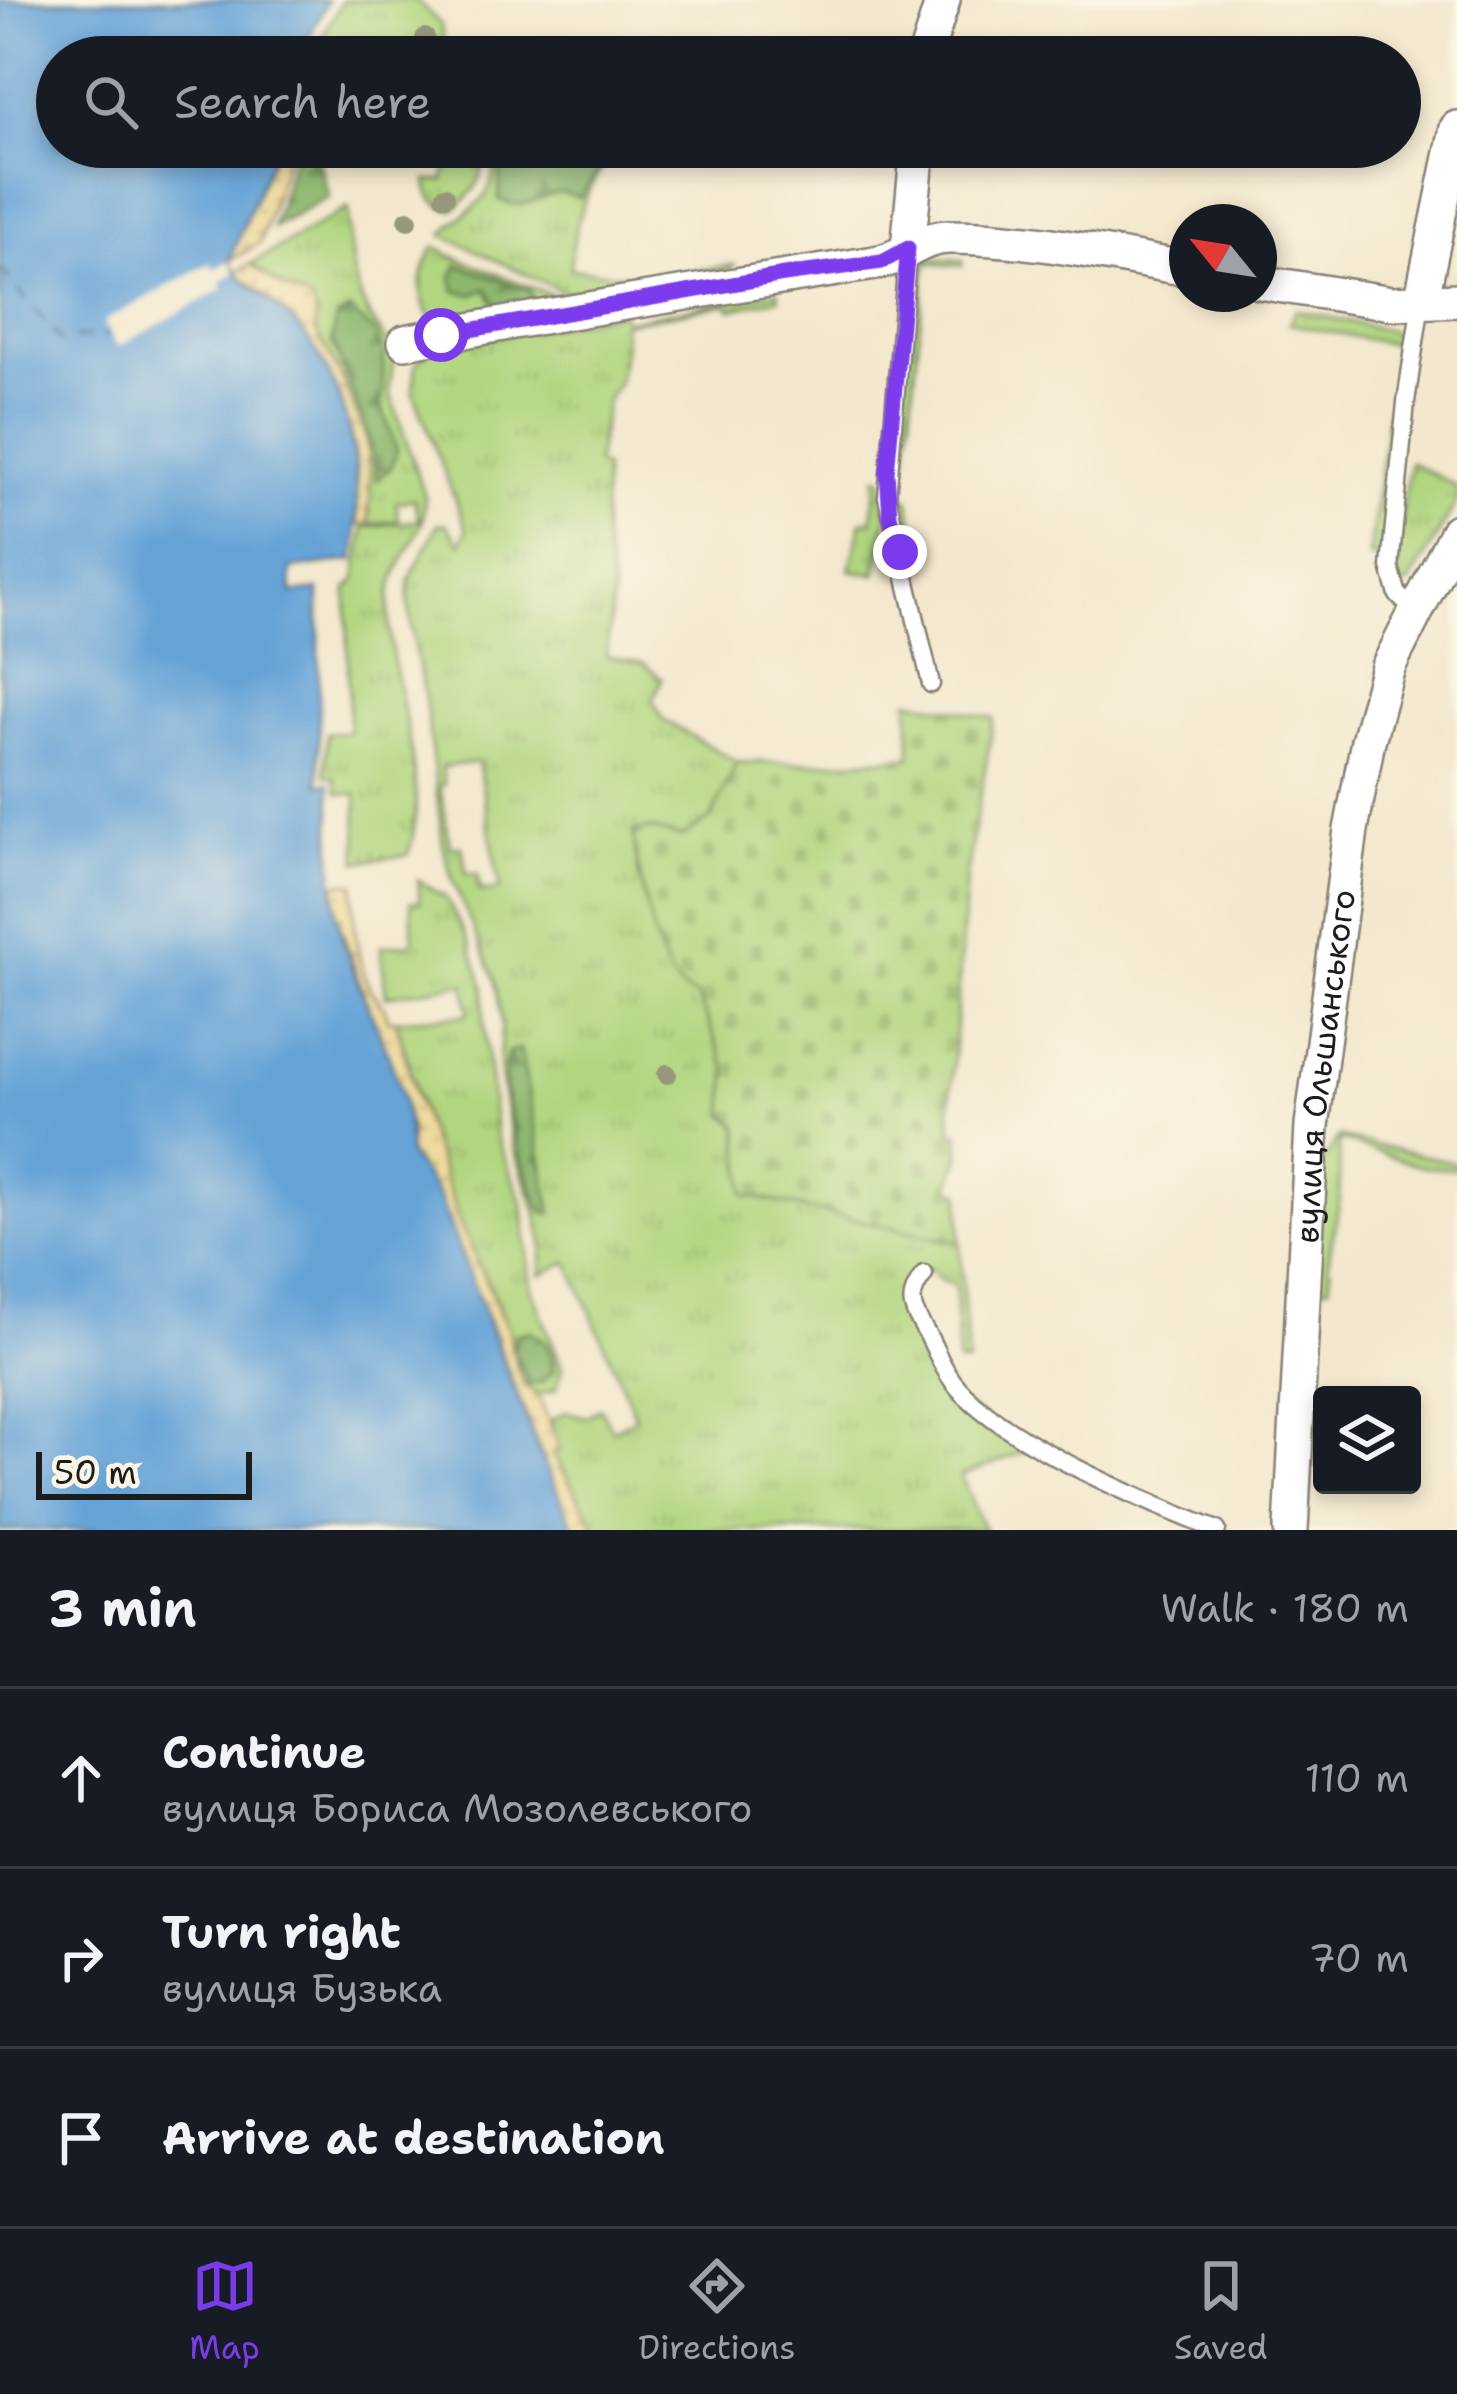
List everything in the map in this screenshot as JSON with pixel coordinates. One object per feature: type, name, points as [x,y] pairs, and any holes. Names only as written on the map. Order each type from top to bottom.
[{"type":"street","points":[[932,36],[944,0]]},
{"type":"street","points":[[1421,302],[1457,128]]},
{"type":"street","points":[[908,248],[916,168]]},
{"type":"street","points":[[405,342],[882,262],[946,236],[1025,242],[1169,265]]},
{"type":"street","points":[[1277,285],[1392,303],[1457,300]]},
{"type":"street","name":"вулиця Ольшанського","points":[[1291,1530],[1304,1231],[1328,994],[1368,741],[1388,667],[1457,531]]},
{"type":"lane","points":[[908,248],[887,497],[932,684]]},
{"type":"lane","points":[[1413,610],[1398,595],[1390,575],[1390,550],[1421,302]]},
{"type":"lane","points":[[924,1274],[912,1291],[912,1306],[952,1382],[985,1413],[1084,1471],[1217,1530]]},
{"type":"green space","points":[[343,0],[416,0],[441,25],[443,36],[323,36]]},
{"type":"green space","points":[[290,168],[321,168],[329,197],[273,227]]},
{"type":"green space","points":[[448,168],[483,168],[478,183],[453,210],[434,201],[430,192],[427,181],[443,180]]},
{"type":"green space","points":[[495,168],[603,168],[579,216],[570,269],[646,277],[734,265],[729,271],[575,298],[573,292],[566,293],[443,235],[484,197]]},
{"type":"green space","points":[[501,168],[599,168],[580,197],[551,194],[517,205],[499,199]]},
{"type":"green space","points":[[348,208],[350,248],[362,302],[395,349],[389,391],[425,496],[423,517],[418,518],[414,499],[396,503],[399,521],[369,524],[365,438],[341,377],[315,330],[316,313],[311,302],[251,264]]},
{"type":"green space","points":[[435,246],[559,298],[436,323],[424,305],[421,286]]},
{"type":"green space","points":[[926,258],[963,260],[962,266],[926,263],[903,494],[909,501],[917,543],[903,541],[893,501],[911,270]]},
{"type":"green space","points":[[458,265],[529,290],[532,296],[527,309],[500,313],[487,289],[473,295],[455,291],[452,276]]},
{"type":"green space","points":[[778,291],[779,298],[736,308],[728,304],[623,323],[618,383],[607,400],[596,464],[604,468],[603,535],[613,596],[606,656],[643,663],[662,679],[653,700],[663,720],[737,762],[711,819],[681,837],[651,829],[633,832],[639,878],[662,956],[698,996],[727,1070],[725,1114],[738,1126],[745,1195],[960,1243],[968,1363],[958,1363],[955,1285],[941,1281],[930,1269],[904,1284],[900,1300],[952,1396],[1032,1449],[961,1476],[984,1530],[597,1530],[553,1452],[559,1448],[551,1420],[566,1412],[586,1417],[600,1408],[612,1430],[636,1417],[570,1265],[567,1262],[541,1275],[543,1241],[513,1147],[503,1094],[502,1023],[495,979],[452,879],[443,845],[408,600],[410,579],[438,524],[446,524],[460,544],[467,530],[413,391],[416,364],[429,350],[622,312],[624,321]],"holes":[[[478,762],[500,889],[480,892],[477,874],[466,874],[462,846],[450,847],[440,787],[444,784],[442,767]]]},
{"type":"green space","points":[[350,310],[377,335],[384,354],[382,408],[397,450],[391,468],[377,480],[367,430],[332,340],[337,317]]},
{"type":"green space","points":[[1296,310],[1391,331],[1399,340],[1393,371],[1396,345],[1289,324]]},
{"type":"green space","points":[[1388,413],[1398,414],[1384,558],[1369,557]]},
{"type":"green space","points":[[1410,462],[1457,487],[1457,502],[1408,585],[1399,586],[1396,555]]},
{"type":"green space","points":[[877,476],[883,478],[887,518],[876,574],[850,570],[862,521],[872,521]]},
{"type":"green space","points":[[423,520],[397,571],[389,606],[413,763],[415,825],[408,855],[358,862],[357,794],[338,793],[335,777],[325,776],[327,733],[349,732],[347,589],[356,580],[364,527]]},
{"type":"green space","points":[[909,700],[994,718],[966,875],[950,1110],[952,1133],[959,1133],[960,1156],[949,1188],[961,1193],[960,1243],[745,1195],[739,1127],[725,1114],[727,1070],[698,996],[681,988],[663,959],[643,891],[633,832],[651,829],[681,837],[711,819],[737,762],[911,757]]},
{"type":"green space","points":[[418,880],[446,898],[469,942],[484,987],[496,1136],[523,1204],[531,1287],[562,1367],[557,1389],[538,1395],[520,1374],[503,1317],[449,1197],[396,1020],[465,1015],[469,1012],[465,983],[386,996],[381,946],[413,943],[411,902],[420,902]]},
{"type":"green space","points":[[520,1049],[552,1213],[540,1207],[508,1107],[505,1067],[509,1052]]},
{"type":"green space","points":[[1338,1137],[1457,1163],[1457,1169],[1424,1167],[1339,1140],[1340,1198],[1327,1267],[1331,1269],[1329,1286],[1321,1287],[1318,1353],[1308,1352],[1322,1158]]},
{"type":"green space","points":[[530,1331],[548,1347],[553,1371],[542,1382],[530,1384],[513,1351],[516,1335]]},
{"type":"sand","points":[[267,168],[283,168],[260,243],[229,261]]},
{"type":"sand","points":[[251,264],[311,301],[315,330],[341,376],[366,438],[369,524],[358,525],[356,458],[338,396],[297,327],[235,273]]},
{"type":"sand","points":[[336,884],[355,884],[356,937],[365,978],[388,1020],[396,1020],[416,1096],[460,1224],[508,1330],[518,1371],[526,1387],[538,1395],[560,1449],[553,1453],[597,1530],[576,1530],[437,1193],[408,1154],[410,1130],[336,913]]},
{"type":"water","points":[[0,0],[328,0],[310,36],[36,36],[36,168],[267,168],[229,261],[294,322],[320,356],[344,411],[355,470],[354,560],[291,569],[292,593],[319,590],[319,783],[330,784],[337,915],[402,1096],[408,1154],[437,1193],[541,1457],[576,1530],[0,1530]]},
{"type":"pier","points":[[229,261],[235,273],[220,282],[223,289],[117,347],[103,322],[210,263],[214,269]]},
{"type":"ferry route","points":[[0,268],[60,340],[110,335]]},
{"type":"route","points":[[441,335],[882,262],[908,248],[887,472],[890,516],[900,552]]}]
